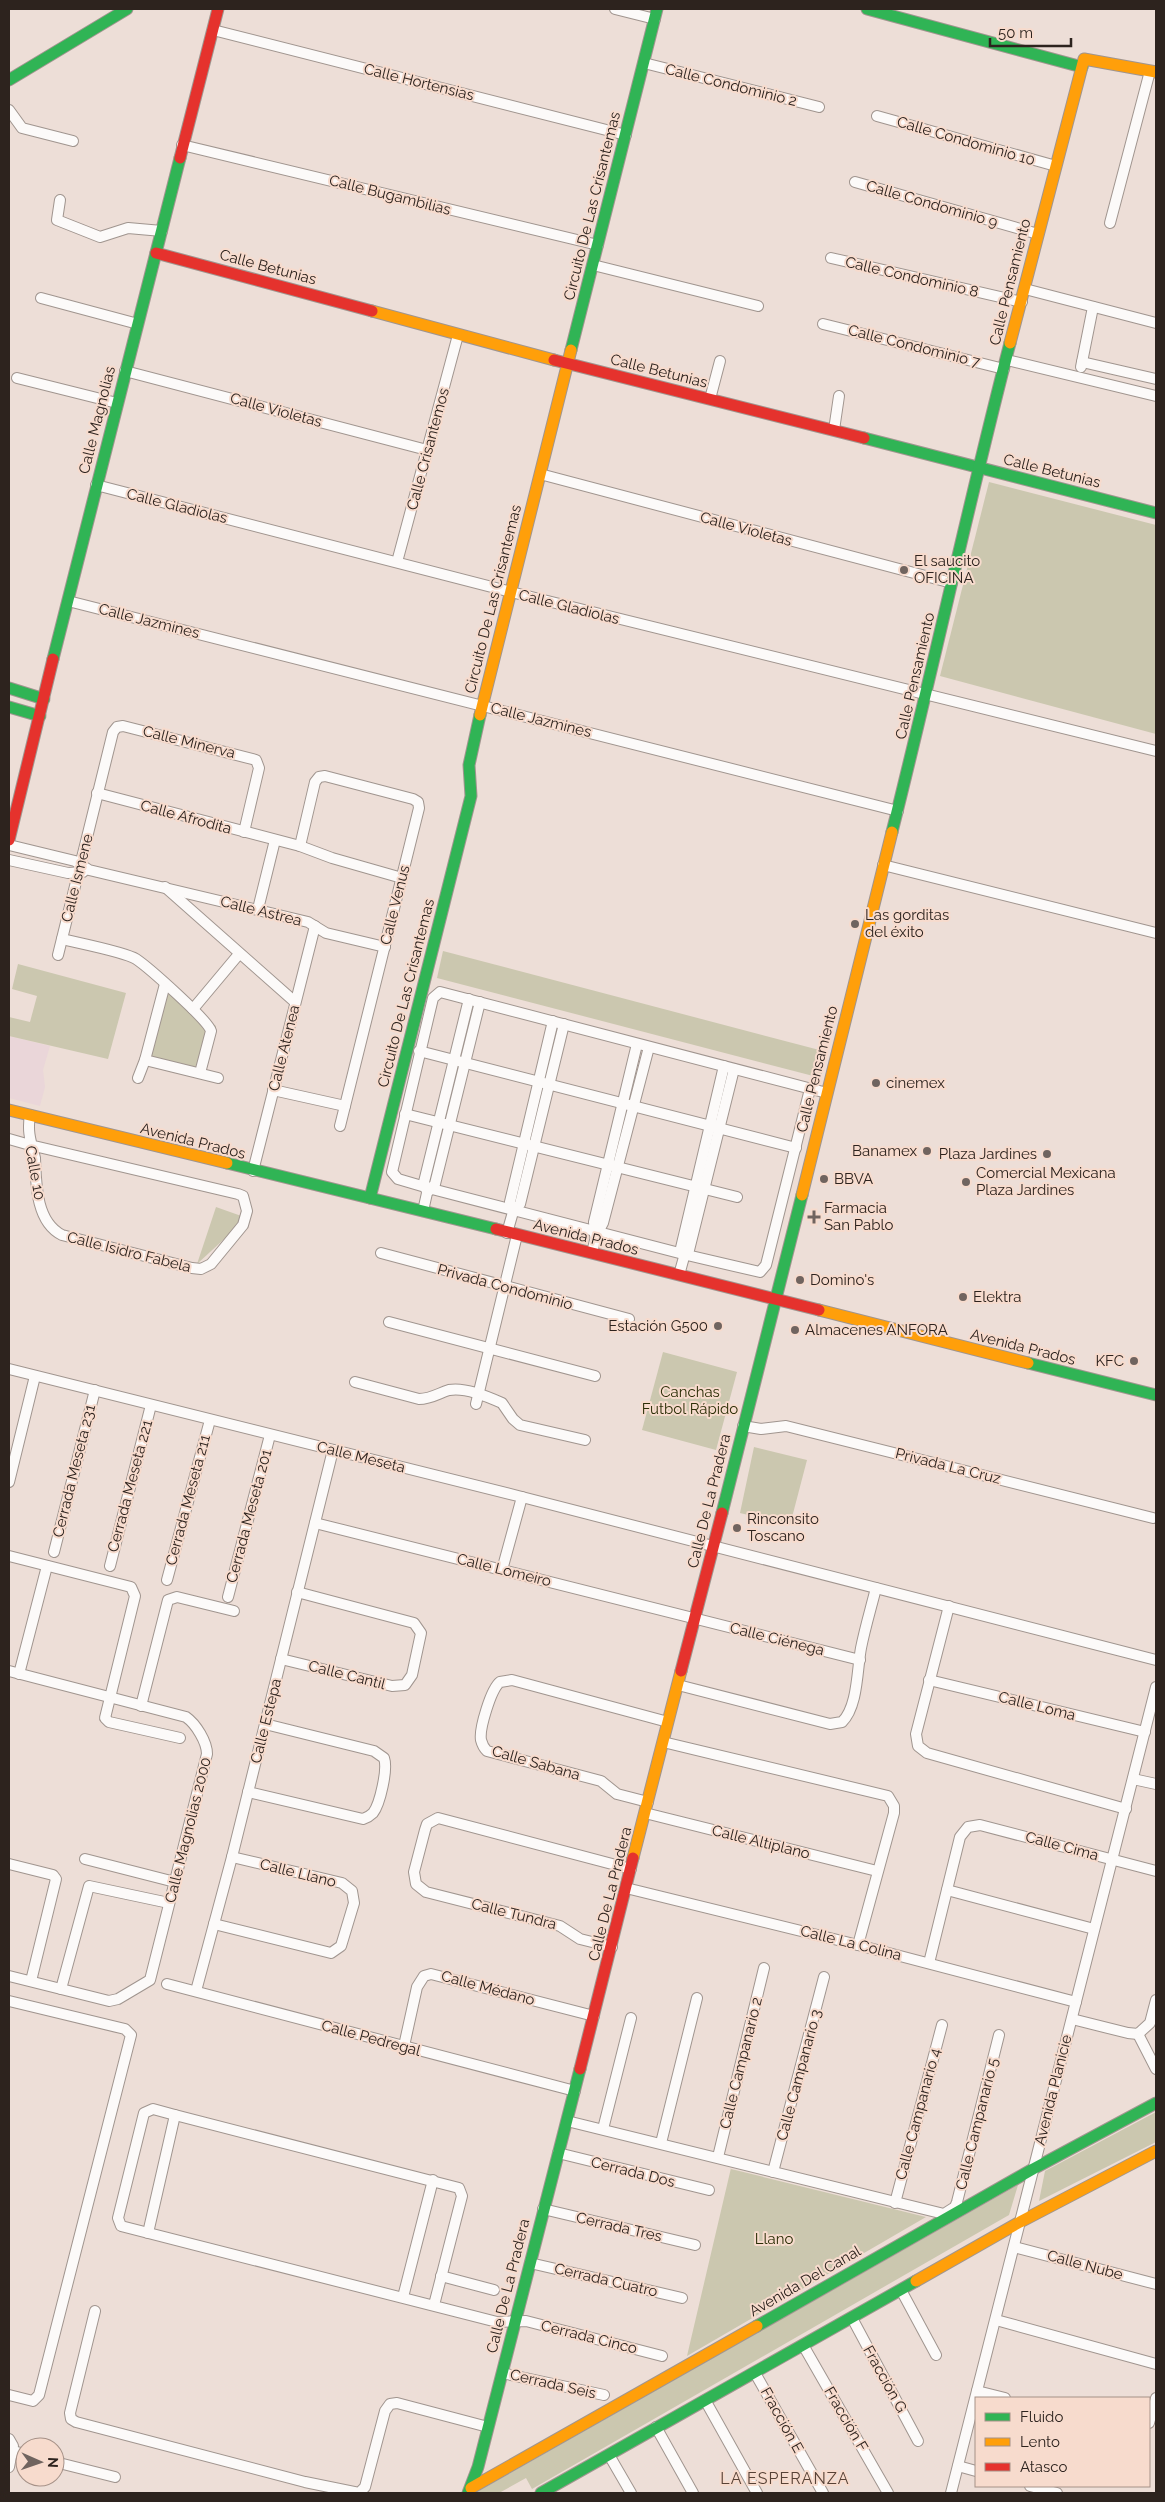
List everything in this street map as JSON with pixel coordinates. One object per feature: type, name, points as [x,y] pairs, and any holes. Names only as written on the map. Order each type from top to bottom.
[{"type":"street","points":[[9,80],[127,9]]},
{"type":"street","name":"Calle Magnolias","points":[[9,840],[96,485],[218,9]]},
{"type":"street","points":[[615,9],[656,14]]},
{"type":"street","points":[[867,9],[901,13],[1083,63],[1153,72],[1110,223]]},
{"type":"street","name":"Circuito De Las Crisantemas","points":[[370,1198],[471,796],[472,784],[469,765],[482,706],[656,14]]},
{"type":"street","name":"Calle Hortensias","points":[[213,30],[626,135]]},
{"type":"street","name":"Calle Condominio 2","points":[[644,63],[819,107]]},
{"type":"street","name":"Calle Pensamiento","points":[[776,1300],[926,696],[978,467],[1083,63]]},
{"type":"street","points":[[9,110],[22,128],[73,140]]},
{"type":"street","name":"Calle Condominio 10","points":[[877,116],[1056,166]]},
{"type":"street","name":"Calle Bugambilias","points":[[182,145],[598,245]]},
{"type":"street","name":"Calle Condominio 9","points":[[855,182],[1038,234]]},
{"type":"street","points":[[60,200],[57,220],[100,237],[128,228],[162,231]]},
{"type":"street","name":"Calle Betunias","points":[[156,253],[568,364],[1156,513]]},
{"type":"street","name":"Calle Condominio 8","points":[[832,258],[1022,302]]},
{"type":"street","points":[[593,265],[758,306]]},
{"type":"street","points":[[1025,290],[1156,323]]},
{"type":"street","points":[[41,298],[138,324]]},
{"type":"street","points":[[1079,377],[1093,307]]},
{"type":"street","name":"Calle Condominio 7","points":[[823,324],[1005,364],[1079,377],[1156,396]]},
{"type":"street","name":"Calle Crisantemos","points":[[397,562],[458,335]]},
{"type":"street","points":[[710,399],[720,361]]},
{"type":"street","points":[[1082,362],[1156,379]]},
{"type":"street","name":"Calle Violetas","points":[[125,371],[427,450]]},
{"type":"street","points":[[17,378],[117,403]]},
{"type":"street","points":[[834,430],[839,396]]},
{"type":"street","name":"Calle Violetas","points":[[540,474],[952,582]]},
{"type":"street","name":"Calle Gladiolas","points":[[96,485],[511,592],[926,696],[1156,751]]},
{"type":"street","name":"Calle Jazmines","points":[[68,601],[898,811]]},
{"type":"street","points":[[9,688],[44,698]]},
{"type":"street","points":[[9,707],[40,716]]},
{"type":"street","name":"Calle Minerva","points":[[97,793],[113,732],[120,726],[253,758],[258,762],[259,768],[244,832]]},
{"type":"street","name":"Calle Venus","points":[[300,846],[315,782],[319,778],[325,776],[413,799],[418,802],[419,808],[340,1126]]},
{"type":"street","name":"Calle Afrodita","points":[[97,793],[300,846],[336,860],[402,878]]},
{"type":"street","name":"Calle Ismene","points":[[97,793],[62,939],[135,958],[193,1009],[210,1027],[211,1031],[200,1073]]},
{"type":"street","points":[[258,909],[276,840]]},
{"type":"street","name":"Calle Astrea","points":[[9,845],[79,868],[258,909],[315,926],[331,934],[385,947]]},
{"type":"street","name":"Calle Astrea","points":[[9,860],[68,873],[79,868]]},
{"type":"street","points":[[884,865],[1156,933]]},
{"type":"street","name":"Calle Astrea","points":[[164,887],[296,1002]]},
{"type":"street","name":"Calle Atenea","points":[[253,1171],[315,926]]},
{"type":"street","points":[[58,955],[62,939]]},
{"type":"street","points":[[193,1009],[239,954]]},
{"type":"street","points":[[138,1078],[146,1060],[165,984]]},
{"type":"street","points":[[810,1089],[765,1268],[756,1272],[428,1189],[398,1179],[392,1172],[419,1051],[434,995],[443,992],[827,1093]]},
{"type":"street","points":[[445,1122],[454,1060],[474,1000]]},
{"type":"street","points":[[423,1210],[445,1122],[465,1062],[474,1000]]},
{"type":"street","points":[[477,1400],[504,1287],[512,1234],[513,1209],[524,1142],[553,1021]]},
{"type":"street","points":[[513,1209],[535,1145],[564,1024]]},
{"type":"street","points":[[592,1253],[607,1164],[637,1044]]},
{"type":"street","points":[[596,1232],[618,1167],[649,1047]]},
{"type":"street","points":[[419,1051],[635,1105],[796,1148]]},
{"type":"street","points":[[146,1060],[218,1078]]},
{"type":"street","points":[[679,1275],[729,1068]]},
{"type":"street","points":[[273,1090],[345,1106]]},
{"type":"street","name":"Avenida Prados","points":[[9,1110],[253,1171],[423,1210],[1156,1395]]},
{"type":"street","points":[[405,1114],[445,1122],[737,1197]]},
{"type":"street","name":"Calle 10","points":[[30,1115],[28,1130],[41,1208],[53,1229]]},
{"type":"street","points":[[9,1139],[30,1145]]},
{"type":"street","name":"Calle Isidro Fabela","points":[[30,1145],[238,1194],[243,1196],[247,1205],[246,1221],[211,1264],[201,1269],[62,1235],[53,1229]]},
{"type":"street","name":"Privada Condominio","points":[[381,1253],[629,1319]]},
{"type":"street","name":"Calle De La Pradera","points":[[469,2491],[488,2427],[575,2092],[630,1868],[776,1300]]},
{"type":"street","points":[[389,1322],[595,1376]]},
{"type":"street","name":"Calle Meseta","points":[[9,1370],[522,1497],[1156,1660]]},
{"type":"street","points":[[9,1482],[35,1376]]},
{"type":"street","points":[[355,1382],[420,1398],[430,1398],[452,1390],[477,1400],[502,1403],[512,1419],[520,1425],[585,1440]]},
{"type":"street","name":"Cerrada Meseta 231","points":[[54,1552],[95,1390]]},
{"type":"street","name":"Cerrada Meseta 221","points":[[110,1566],[151,1405]]},
{"type":"street","name":"Cerrada Meseta 211","points":[[167,1580],[210,1420]]},
{"type":"street","name":"Privada La Cruz","points":[[743,1426],[761,1429],[786,1426],[1153,1518]]},
{"type":"street","name":"Cerrada Meseta 201","points":[[228,1597],[270,1435]]},
{"type":"street","name":"Calle Estepa","points":[[196,1992],[232,1857],[333,1450]]},
{"type":"street","points":[[502,1570],[522,1497]]},
{"type":"street","name":"Calle Lomeiro","points":[[315,1523],[694,1618]]},
{"type":"street","points":[[9,1556],[128,1586],[134,1590],[105,1716],[107,1722],[180,1738]]},
{"type":"street","points":[[14,1673],[47,1566]]},
{"type":"street","points":[[678,1685],[830,1724],[842,1722],[849,1712],[876,1588]]},
{"type":"street","name":"Calle Cantil","points":[[281,1660],[392,1686],[405,1684],[412,1674],[421,1633],[414,1623],[297,1592]]},
{"type":"street","points":[[141,1706],[168,1600],[177,1597],[234,1611]]},
{"type":"street","points":[[949,1606],[916,1734],[918,1746],[927,1753],[1126,1809]]},
{"type":"street","name":"Calle Ciénega","points":[[694,1618],[860,1660]]},
{"type":"street","name":"Calle Magnolias 2000","points":[[14,1673],[189,1719],[207,1751],[150,1980],[112,2001],[61,1990]]},
{"type":"street","name":"Calle Sabana","points":[[646,1807],[617,1794],[601,1781],[487,1750],[483,1746],[481,1734],[492,1692],[500,1682],[512,1680],[668,1722]]},
{"type":"street","name":"Calle Loma","points":[[929,1680],[1145,1732]]},
{"type":"street","name":"Avenida Planicie","points":[[975,2397],[1145,1732],[1154,1710],[1156,1686]]},
{"type":"street","points":[[248,1792],[362,1819],[373,1813],[376,1807],[386,1771],[384,1758],[374,1751],[265,1724]]},
{"type":"street","points":[[663,1742],[882,1793],[892,1800],[894,1812],[858,1945]]},
{"type":"street","points":[[1133,1779],[1156,1784]]},
{"type":"street","name":"Calle Altiplano","points":[[646,1807],[878,1871]]},
{"type":"street","name":"Calle Tundra","points":[[612,1947],[580,1939],[560,1926],[426,1892],[416,1884],[414,1872],[425,1830],[432,1820],[444,1818],[630,1868]]},
{"type":"street","name":"Calle Cima","points":[[947,1890],[960,1837],[968,1827],[980,1825],[1156,1870]]},
{"type":"street","name":"Calle Llano","points":[[214,1924],[331,1953],[341,1946],[352,1912],[354,1897],[352,1891],[342,1883],[232,1857]]},
{"type":"street","points":[[85,1859],[175,1882]]},
{"type":"street","points":[[9,1864],[53,1875],[56,1880],[30,1981]]},
{"type":"street","points":[[9,1976],[61,1990],[89,1886],[170,1904]]},
{"type":"street","name":"Calle La Colina","points":[[626,1888],[858,1945],[1076,2002]]},
{"type":"street","points":[[929,1963],[947,1890],[1094,1929]]},
{"type":"street","name":"Calle Campanario 2","points":[[718,2157],[764,1968]]},
{"type":"street","name":"Calle Médano","points":[[404,2046],[417,1986],[424,1976],[431,1974],[594,2016]]},
{"type":"street","name":"Calle Campanario 3","points":[[773,2172],[824,1977]]},
{"type":"street","name":"Calle Pedregal","points":[[167,1984],[575,2092]]},
{"type":"street","points":[[661,2143],[697,1998]]},
{"type":"street","points":[[9,2000],[125,2028],[131,2035],[68,2288],[39,2395],[36,2400],[30,2401],[9,2395]]},
{"type":"street","points":[[1072,2019],[1138,2034],[1150,2023],[1156,2000]]},
{"type":"street","points":[[603,2129],[631,2018]]},
{"type":"street","name":"Calle Campanario 4","points":[[895,2204],[942,2025]]},
{"type":"street","points":[[1138,2034],[1156,2069]]},
{"type":"street","name":"Calle Campanario 5","points":[[895,2204],[938,2214],[950,2212],[957,2202],[999,2035]]},
{"type":"street","name":"Avenida Del Canal","points":[[469,2491],[1033,2169],[1156,2103]]},
{"type":"street","name":"Cerrada Cinco","points":[[176,2115],[153,2109],[144,2113],[118,2218],[121,2226],[497,2322],[526,2321],[662,2356]]},
{"type":"street","points":[[148,2233],[176,2115],[457,2186],[462,2193],[434,2305]]},
{"type":"street","points":[[567,2121],[718,2157],[895,2204]]},
{"type":"street","points":[[541,2493],[562,2488],[609,2455],[656,2427],[755,2373],[1020,2222],[1156,2151]]},
{"type":"street","name":"Cerrada Dos","points":[[558,2153],[709,2190]]},
{"type":"street","points":[[403,2297],[433,2180]]},
{"type":"street","name":"Cerrada Tres","points":[[544,2209],[694,2245]]},
{"type":"street","name":"Calle Nube","points":[[1014,2247],[1156,2284]]},
{"type":"street","name":"Cerrada Cuatro","points":[[530,2263],[682,2298]]},
{"type":"street","points":[[441,2276],[494,2290]]},
{"type":"street","points":[[901,2290],[936,2355]]},
{"type":"street","points":[[94,2311],[70,2413],[71,2419],[76,2422],[305,2482],[359,2493],[365,2487],[385,2411],[390,2404],[397,2403],[488,2427]]},
{"type":"street","name":"Fracción G","points":[[852,2318],[918,2440]]},
{"type":"street","points":[[996,2320],[1156,2364]]},
{"type":"street","name":"Fracción F","points":[[803,2345],[888,2493]]},
{"type":"street","name":"Cerrada Seis","points":[[502,2372],[604,2395]]},
{"type":"street","name":"Fracción E","points":[[755,2373],[823,2493]]},
{"type":"street","points":[[977,2391],[1001,2397]]},
{"type":"street","points":[[1150,2419],[1156,2398]]},
{"type":"street","name":"Avenida Planicie","points":[[951,2493],[975,2399]]},
{"type":"street","points":[[705,2400],[757,2493]]},
{"type":"street","points":[[656,2427],[693,2493]]},
{"type":"street","points":[[9,2439],[13,2451],[9,2467]]},
{"type":"street","points":[[609,2455],[631,2493]]},
{"type":"street","points":[[65,2464],[115,2477]]},
{"type":"street","points":[[958,2466],[975,2471]]},
{"type":"street","points":[[1034,2487],[1057,2493]]},
{"type":"shaded area","points":[[9,1036],[50,1046],[43,1070],[45,1087],[40,1106],[9,1098]]},
{"type":"green space","points":[[989,482],[1156,525],[1156,734],[940,676]]},
{"type":"green space","points":[[443,951],[827,1052],[821,1078],[437,978]]},
{"type":"green space","points":[[18,964],[126,993],[108,1059],[9,1036],[9,1017],[30,1022],[37,996],[12,989]]},
{"type":"green space","points":[[160,987],[216,1026],[205,1072],[147,1060]]},
{"type":"green space","points":[[216,1207],[247,1218],[197,1264]]},
{"type":"green space","name":"Canchas Futbol Rápido","points":[[663,1352],[737,1372],[716,1450],[642,1430]]},
{"type":"green space","points":[[754,1447],[807,1460],[790,1525],[740,1513]]},
{"type":"green space","points":[[1156,2112],[1156,2142],[1039,2201],[1045,2171]]},
{"type":"green space","name":"Llano","points":[[731,2169],[926,2217],[687,2356]]},
{"type":"green space","points":[[1018,2185],[1009,2215],[532,2489],[526,2478],[499,2493],[475,2493]]},
{"type":"traffic: fast","points":[[9,80],[127,9]]},
{"type":"traffic: fast","points":[[571,350],[657,9]]},
{"type":"traffic: fast","points":[[867,9],[1082,67]]},
{"type":"traffic: fast","points":[[53,659],[180,158]]},
{"type":"traffic: fast","points":[[892,832],[1010,343]]},
{"type":"traffic: fast","points":[[864,438],[1156,513]]},
{"type":"traffic: fast","points":[[9,688],[44,699]]},
{"type":"traffic: fast","points":[[9,707],[40,716]]},
{"type":"traffic: fast","points":[[370,1198],[471,796],[469,765],[480,715]]},
{"type":"traffic: fast","points":[[227,1163],[496,1229]]},
{"type":"traffic: fast","points":[[722,1513],[802,1195]]},
{"type":"traffic: fast","points":[[1028,1363],[1156,1395]]},
{"type":"traffic: fast","points":[[468,2493],[478,2467],[580,2069]]},
{"type":"traffic: fast","points":[[757,2326],[1033,2169],[1156,2103]]},
{"type":"traffic: fast","points":[[541,2493],[916,2281]]},
{"type":"traffic: slow","points":[[1010,343],[1084,59],[1156,72]]},
{"type":"traffic: slow","points":[[372,311],[554,360]]},
{"type":"traffic: slow","points":[[480,715],[571,350]]},
{"type":"traffic: slow","points":[[802,1195],[892,832]]},
{"type":"traffic: slow","points":[[9,1110],[227,1163]]},
{"type":"traffic: slow","points":[[819,1310],[1028,1363]]},
{"type":"traffic: slow","points":[[633,1858],[681,1671]]},
{"type":"traffic: slow","points":[[916,2281],[1020,2222],[1156,2151]]},
{"type":"traffic: slow","points":[[471,2488],[757,2326]]},
{"type":"traffic: jam","points":[[180,158],[218,9]]},
{"type":"traffic: jam","points":[[156,253],[372,311]]},
{"type":"traffic: jam","points":[[554,360],[864,438]]},
{"type":"traffic: jam","points":[[9,840],[53,659]]},
{"type":"traffic: jam","points":[[496,1229],[819,1310]]},
{"type":"traffic: jam","points":[[681,1671],[722,1513]]},
{"type":"traffic: jam","points":[[580,2069],[633,1858]]},
{"type":"place","name":"El saucito OFICINA","points":[[904,570]]},
{"type":"place","name":"Las gorditas del éxito","points":[[855,924]]},
{"type":"place","name":"cinemex","points":[[876,1083]]},
{"type":"place","name":"Banamex","points":[[927,1151]]},
{"type":"place","name":"Plaza Jardines","points":[[1047,1154]]},
{"type":"place","name":"BBVA","points":[[824,1179]]},
{"type":"place","name":"Comercial Mexicana Plaza Jardines","points":[[966,1182]]},
{"type":"place","name":"Farmacia San Pablo","points":[[814,1217]]},
{"type":"place","name":"Domino's","points":[[800,1280]]},
{"type":"place","name":"Elektra","points":[[963,1297]]},
{"type":"place","name":"Estación G500","points":[[718,1326]]},
{"type":"place","name":"Almacenes ANFORA","points":[[795,1330]]},
{"type":"place","name":"KFC","points":[[1134,1361]]},
{"type":"place","name":"Rinconsito Toscano","points":[[737,1528]]},
{"type":"district","name":"LA ESPERANZA","points":[[785,2478]]}]
